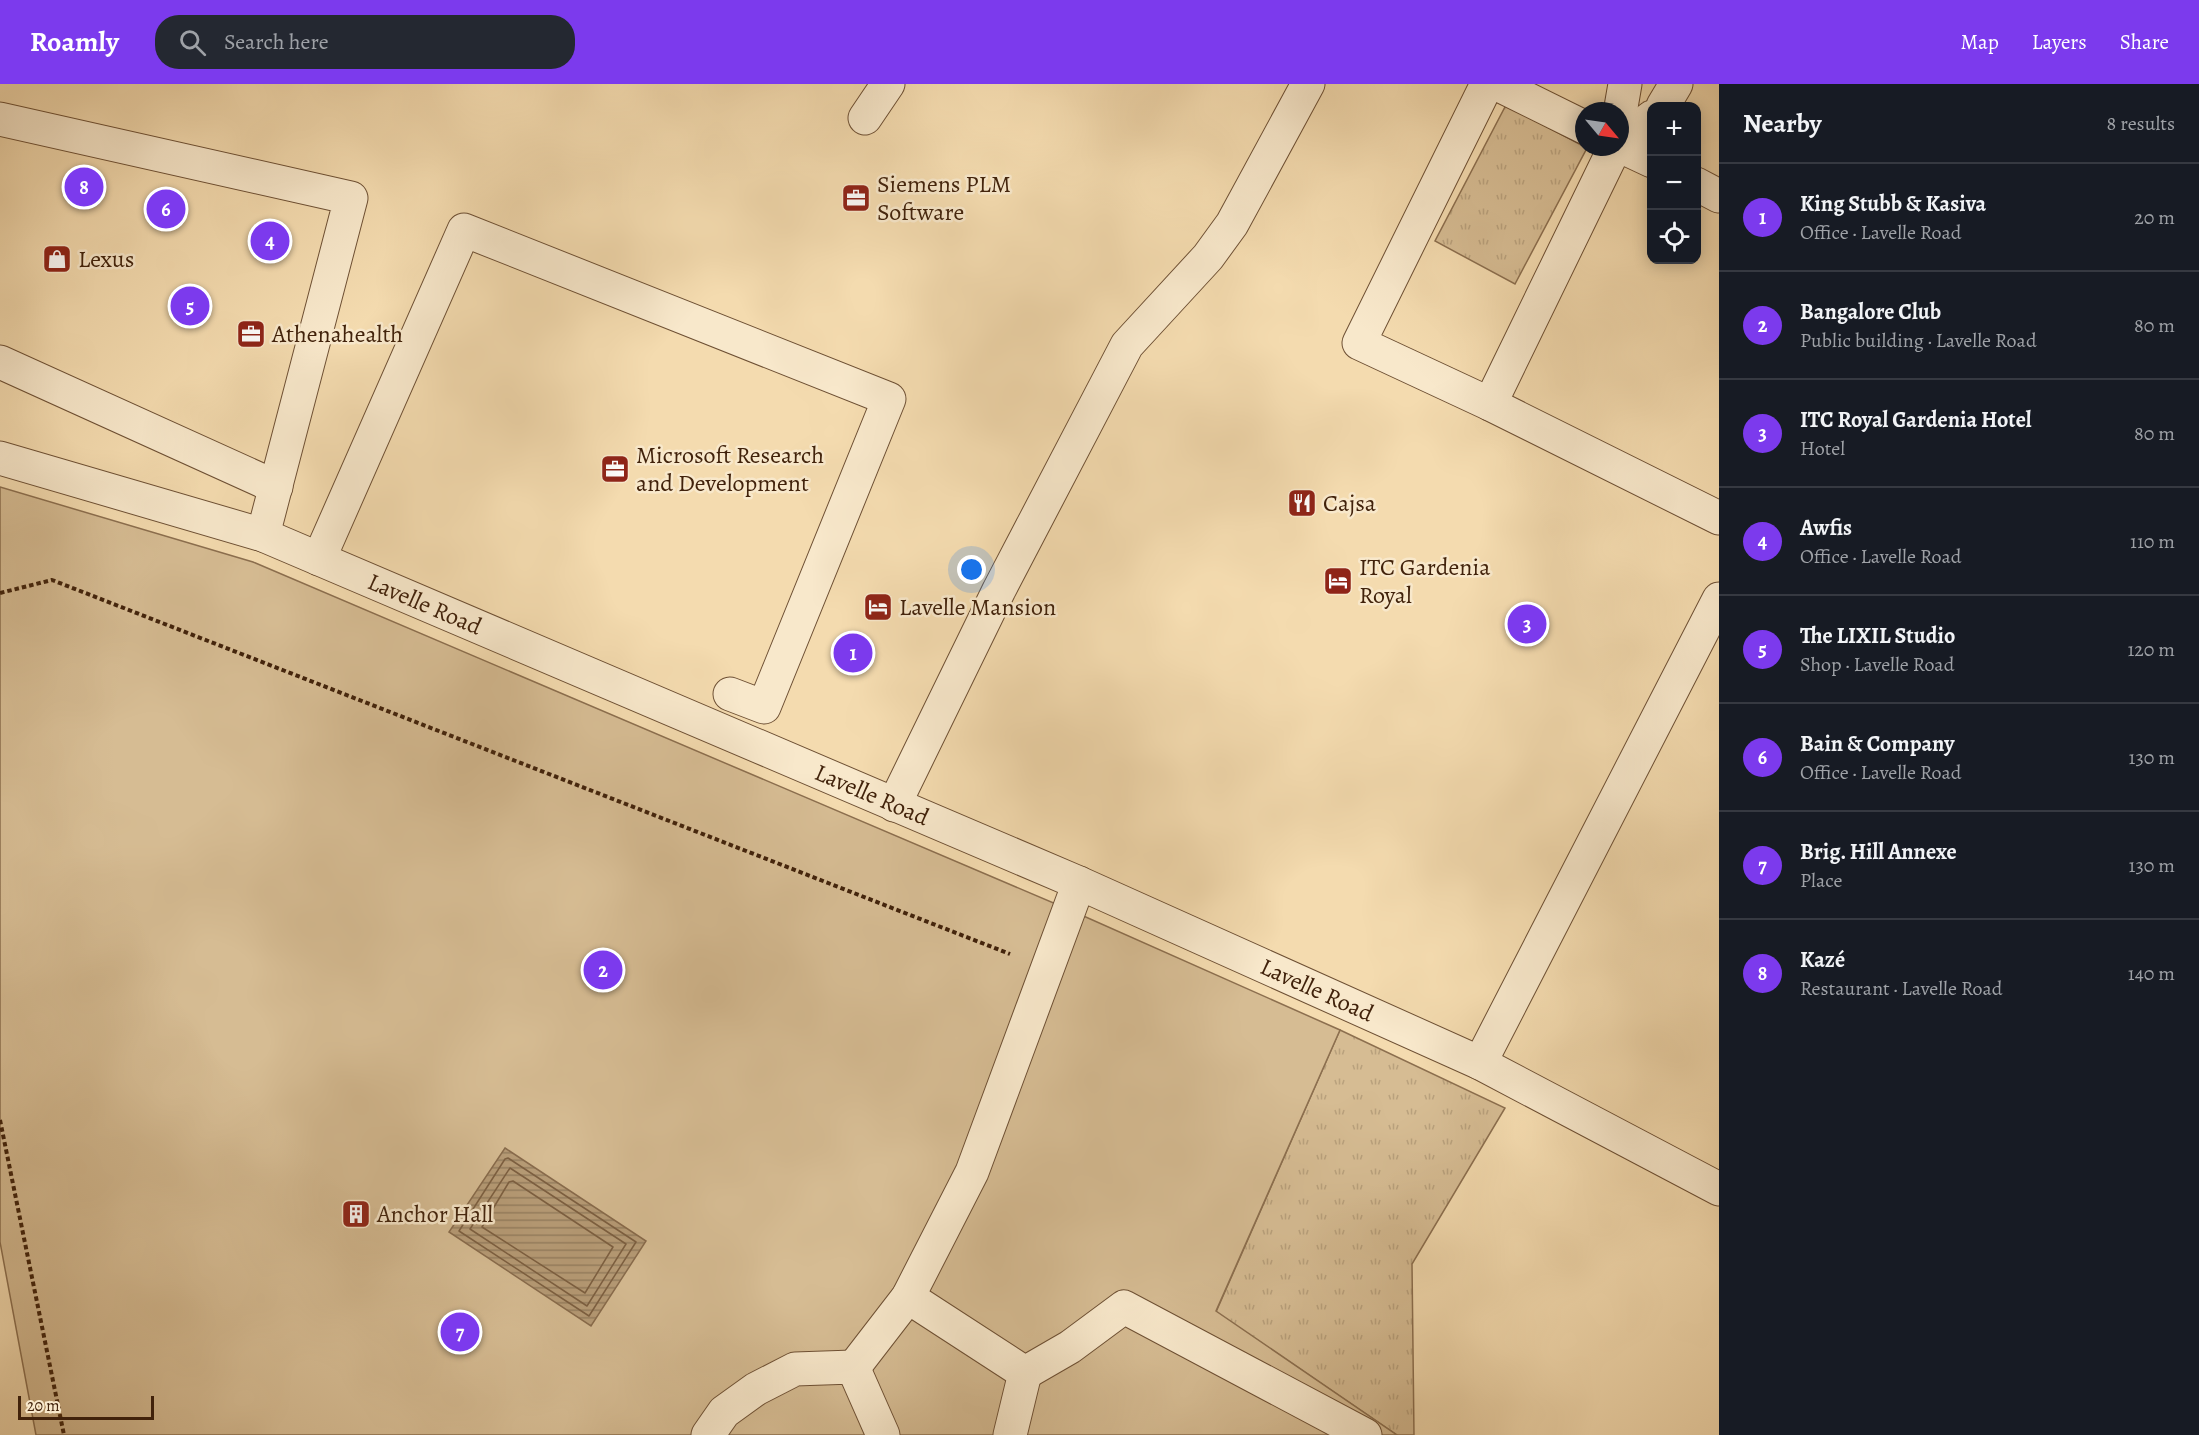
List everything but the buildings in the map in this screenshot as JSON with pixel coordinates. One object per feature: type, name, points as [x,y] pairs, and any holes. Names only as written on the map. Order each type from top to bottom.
[{"type":"street","points":[[865,118],[888,84]]},
{"type":"street","points":[[894,805],[999,590],[1127,345],[1208,257],[1232,224],[1308,84]]},
{"type":"street","points":[[1487,84],[1359,343],[1490,404],[1719,518]]},
{"type":"street","points":[[1497,84],[1575,123]]},
{"type":"street","points":[[1622,102],[1625,84]]},
{"type":"street","points":[[1665,102],[1676,84]]},
{"type":"street","points":[[0,119],[351,198],[263,535]]},
{"type":"street","points":[[1629,136],[1647,121]]},
{"type":"street","points":[[1629,148],[1647,159]]},
{"type":"street","points":[[1490,404],[1611,156]]},
{"type":"street","points":[[1701,187],[1719,196]]},
{"type":"street","points":[[319,560],[464,230],[888,399],[764,707],[739,697],[734,736]]},
{"type":"street","points":[[0,362],[277,482]]},
{"type":"street","points":[[277,482],[307,458],[312,432]]},
{"type":"street","name":"Lavelle Road","points":[[0,458],[263,535],[1079,883],[1480,1063],[1719,1189]]},
{"type":"street","points":[[1480,1063],[1719,599]]},
{"type":"street","points":[[854,1367],[908,1297],[972,1172],[1079,883]]},
{"type":"street","points":[[908,1297],[1025,1373]]},
{"type":"street","points":[[1010,1435],[1025,1373],[1070,1347],[1124,1306],[1365,1435]]},
{"type":"street","points":[[708,1435],[724,1412],[756,1389],[795,1370],[853,1367],[883,1435]]},
{"type":"path","points":[[0,593],[52,580],[1048,969]]},
{"type":"path","points":[[0,1120],[64,1435]]},
{"type":"green space","points":[[1506,105],[1575,142],[1575,156],[1583,156],[1515,284],[1435,241]]},
{"type":"green space","points":[[0,487],[253,562],[1070,910],[1340,1030],[1216,1311],[1397,1435],[36,1435],[0,1242]]},
{"type":"green space","points":[[1340,1030],[1505,1108],[1412,1264],[1414,1435],[1397,1435],[1216,1312]]},
{"type":"water","points":[[505,1148],[646,1241],[591,1326],[449,1232]]},
{"type":"place","name":"Kazé","points":[[84,187]]},
{"type":"place","name":"Siemens PLM Software","points":[[856,198]]},
{"type":"place","name":"Bain & Company","points":[[166,209]]},
{"type":"place","name":"Awfis","points":[[270,241]]},
{"type":"place","name":"Lexus","points":[[57,259]]},
{"type":"place","name":"The LIXIL Studio","points":[[190,306]]},
{"type":"place","name":"Athenahealth","points":[[251,334]]},
{"type":"place","name":"Microsoft Research and Development","points":[[615,469]]},
{"type":"place","name":"Cajsa","points":[[1302,503]]},
{"type":"place","name":"ITC Gardenia Royal","points":[[1338,581]]},
{"type":"place","name":"Lavelle Mansion","points":[[878,607]]},
{"type":"place","name":"ITC Royal Gardenia Hotel","points":[[1527,624]]},
{"type":"place","name":"King Stubb & Kasiva","points":[[853,653]]},
{"type":"place","name":"Bangalore Club","points":[[603,970]]},
{"type":"place","name":"Anchor Hall","points":[[356,1214]]},
{"type":"place","name":"Brig. Hill Annexe","points":[[460,1332]]}]
